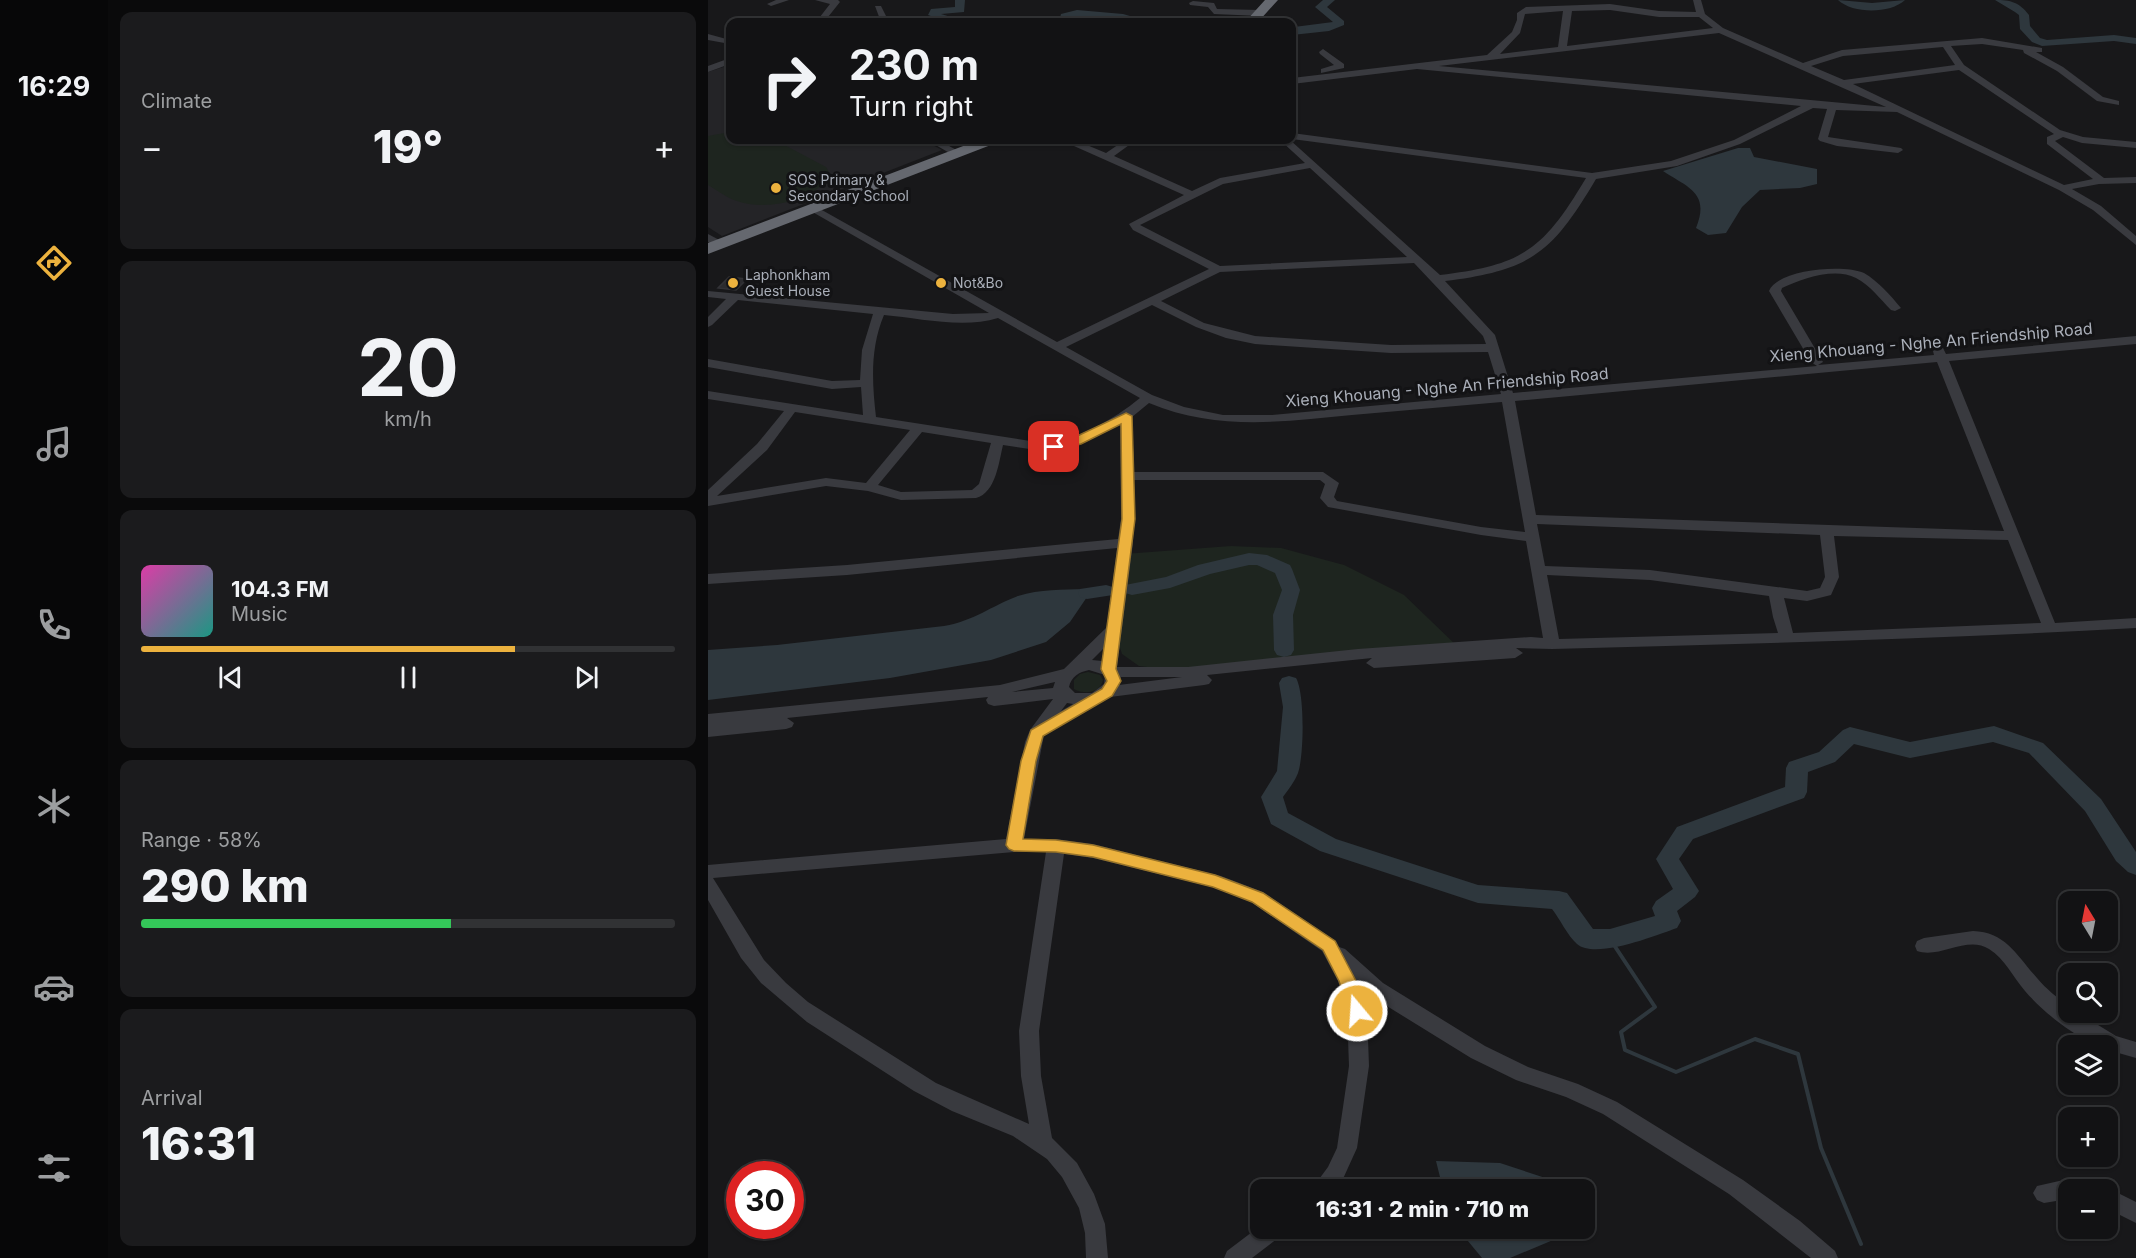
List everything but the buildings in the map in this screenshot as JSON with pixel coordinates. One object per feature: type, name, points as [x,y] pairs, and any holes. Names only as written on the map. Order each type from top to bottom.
[{"type":"highway","points":[[1255,18],[1272,0]]},
{"type":"highway","points":[[712,243],[819,206],[981,144]]},
{"type":"street","points":[[771,4],[785,0]]},
{"type":"street","points":[[819,0],[836,2],[823,18]]},
{"type":"street","points":[[1696,0],[1701,15],[1720,30],[1843,83],[2063,188],[2097,208],[2136,242]]},
{"type":"street","points":[[1193,3],[1211,5],[1214,11],[1224,13],[1260,13]]},
{"type":"street","points":[[1488,59],[1518,31],[1523,11],[1539,8],[1610,7],[1659,14],[1701,15]]},
{"type":"street","points":[[878,8],[883,18]]},
{"type":"street","points":[[1562,50],[1568,9]]},
{"type":"street","points":[[1296,80],[1720,30]]},
{"type":"street","points":[[708,37],[726,41]]},
{"type":"street","points":[[1803,66],[1842,52],[1989,41],[2039,50]]},
{"type":"street","points":[[1945,44],[1961,67],[2063,134],[2082,140],[2136,145]]},
{"type":"street","points":[[2017,45],[2060,69],[2100,99],[2116,103]]},
{"type":"street","points":[[1315,78],[1314,74],[1341,66],[1323,51]]},
{"type":"street","points":[[708,69],[726,62]]},
{"type":"street","points":[[1420,67],[1832,106],[1900,110]]},
{"type":"street","points":[[1843,83],[1961,67]]},
{"type":"street","points":[[1296,137],[1592,176],[1673,164],[1737,142],[1813,104]]},
{"type":"street","points":[[1832,106],[1823,139],[1837,143],[1898,150]]},
{"type":"street","points":[[2063,134],[2053,137],[2050,142],[2102,181]]},
{"type":"street","points":[[940,144],[957,153]]},
{"type":"street","points":[[1078,144],[1191,194]]},
{"type":"street","points":[[1108,156],[1125,144]]},
{"type":"street","points":[[1289,144],[1437,279],[1489,335],[1507,395],[1552,644]]},
{"type":"street","points":[[1218,269],[1137,228],[1134,224],[1220,181],[1313,165]]},
{"type":"street","points":[[1437,279],[1495,271],[1526,260],[1550,241],[1568,218],[1592,176]]},
{"type":"street","points":[[2063,188],[2102,181],[2136,180]]},
{"type":"street","name":"Xieng Khouang - Nghe An Friendship Road","points":[[819,206],[1000,313],[1154,391],[1206,412],[1268,413],[1507,395],[1817,363],[2136,340]]},
{"type":"street","name":"Xieng Khouang - Nghe An Friendship Road","points":[[819,206],[1063,344],[1148,398],[1178,411],[1205,418],[1238,421],[1941,354],[2136,333]]},
{"type":"street","points":[[1063,344],[1218,269],[1417,260]]},
{"type":"street","points":[[1817,363],[1775,291],[1777,286],[1805,276],[1839,271],[1854,273],[1862,277],[1895,308]]},
{"type":"street","points":[[708,294],[952,318],[987,317],[1000,313]]},
{"type":"street","points":[[708,323],[735,297]]},
{"type":"street","points":[[1152,301],[1200,325],[1255,340],[1391,349],[1493,348]]},
{"type":"street","points":[[870,419],[866,383],[870,329],[880,311]]},
{"type":"street","points":[[1941,354],[2050,628]]},
{"type":"street","points":[[708,363],[832,385],[866,383]]},
{"type":"street","points":[[708,395],[1043,447],[1066,445],[1126,416],[1148,398]]},
{"type":"street","points":[[708,497],[762,447],[792,408]]},
{"type":"street","points":[[1036,734],[1107,692],[1114,684],[1110,671],[1128,519],[1126,416]]},
{"type":"street","points":[[868,487],[919,428]]},
{"type":"street","points":[[708,501],[814,483],[868,487],[901,496],[976,494],[985,485],[998,441]]},
{"type":"street","points":[[1126,476],[1323,476],[1332,483],[1327,498],[1333,504],[1482,531],[1533,537]]},
{"type":"street","points":[[1530,519],[2012,536]]},
{"type":"street","points":[[1539,570],[1650,575],[1807,596],[1826,592],[1832,577],[1826,531]]},
{"type":"street","points":[[708,579],[847,570],[1126,543]]},
{"type":"street","points":[[1776,591],[1780,617],[1788,639]]},
{"type":"street","points":[[708,720],[1000,690],[1089,665],[1110,671],[1188,672],[1435,648],[1531,642],[1552,644],[1788,639],[2136,623]]},
{"type":"street","points":[[1014,845],[1036,734],[1064,693],[1062,683],[1071,671],[1114,629]]},
{"type":"street","points":[[1107,692],[1361,664],[1535,652],[1552,644]]},
{"type":"street","points":[[708,731],[1064,693],[1077,700],[1092,700]]},
{"type":"street","points":[[708,872],[1014,845],[1056,846],[1093,851],[1215,881],[1257,897],[1329,946],[1376,989],[1478,1052],[1523,1074],[1571,1090],[1610,1108],[1736,1187],[1792,1228],[1827,1258]]},
{"type":"street","points":[[1042,1140],[1031,1076],[1029,1031],[1056,846]]},
{"type":"street","points":[[708,884],[754,963],[779,989],[806,1010],[937,1094],[1042,1140],[1059,1155],[1076,1178],[1091,1209],[1098,1246],[1097,1258]]},
{"type":"street","points":[[1924,946],[1977,938],[1989,941],[2001,949],[2033,987],[2085,1030],[2107,1042],[2136,1050]]},
{"type":"street","points":[[1329,946],[1347,981],[1357,1011],[1359,1066],[1347,1148],[1331,1179]]},
{"type":"street","points":[[2044,1193],[2058,1191]]},
{"type":"street","points":[[2118,1203],[2136,1213]]},
{"type":"street","points":[[1235,1258],[1260,1239]]},
{"type":"shaded area","name":"SOS Primary & Secondary School","points":[[726,66],[726,144],[931,144],[942,150],[722,236],[708,227],[708,72]]},
{"type":"shaded area","points":[[726,133],[726,144],[783,144],[826,167],[830,174],[823,184],[813,191],[788,202],[761,205],[733,200],[708,185],[708,136]]},
{"type":"shaded area","points":[[1738,148],[1750,148],[1754,157],[1817,169],[1817,184],[1800,188],[1760,190],[1742,207],[1726,233],[1708,235],[1696,228],[1700,216],[1699,199],[1689,187],[1663,171]]},
{"type":"shaded area","points":[[1231,546],[1281,548],[1344,565],[1404,595],[1457,646],[1188,672],[1139,666],[1122,654],[1114,629],[1124,554]]},
{"type":"shaded area","points":[[1085,589],[1087,597],[1070,622],[1046,642],[991,660],[890,678],[708,700],[708,650],[777,645],[944,626],[964,621],[1018,596],[1051,590]]},
{"type":"shaded area","points":[[1088,672],[1100,675],[1103,680],[1099,688],[1092,692],[1074,689],[1074,680],[1080,674]]},
{"type":"shaded area","points":[[1436,1161],[1500,1163],[1549,1179],[1440,1179]]},
{"type":"shaded area","points":[[1466,1239],[1555,1239],[1510,1258],[1482,1258]]},
{"type":"waterway","points":[[943,18],[933,15],[935,11],[960,10],[960,0]]},
{"type":"waterway","points":[[1296,31],[1329,28],[1340,23],[1332,14],[1320,7],[1330,0]]},
{"type":"waterway","points":[[1843,0],[1856,5],[1872,7],[1900,0]]},
{"type":"waterway","points":[[2000,0],[2019,9],[2024,15],[2024,27],[2036,40],[2046,44],[2114,38],[2136,41]]},
{"type":"waterway","points":[[1066,18],[1065,16],[1077,13],[1126,18]]},
{"type":"waterway","points":[[1132,589],[1170,582],[1205,569],[1249,559],[1260,559],[1283,569],[1291,590],[1283,615],[1284,650]]},
{"type":"waterway","points":[[1087,593],[1106,591]]},
{"type":"waterway","points":[[1289,683],[1293,707],[1288,772],[1272,797],[1279,818],[1328,845],[1478,894],[1559,900],[1586,938],[1610,939],[1669,921],[1664,908],[1687,891],[1667,859],[1685,833],[1796,792],[1797,768],[1827,757],[1850,735],[1910,750],[1994,734],[2036,748],[2093,805],[2124,855],[2136,866]]},
{"type":"waterway","points":[[1610,939],[1655,1007],[1621,1032],[1625,1050],[1676,1072],[1755,1039],[1798,1054],[1821,1148],[1861,1244]]},
{"type":"place","name":"SOS Primary & Secondary School","points":[[776,188]]},
{"type":"place","name":"Laphonkham Guest House","points":[[733,283]]},
{"type":"place","name":"Not&Bo","points":[[941,283]]},
{"type":"route","points":[[1054,447],[1077,441],[1126,416],[1128,519],[1108,669],[1112,672],[1114,681],[1107,692],[1036,734],[1014,845],[1056,846],[1093,851],[1215,881],[1257,897],[1329,946],[1347,981],[1357,1011]]}]
